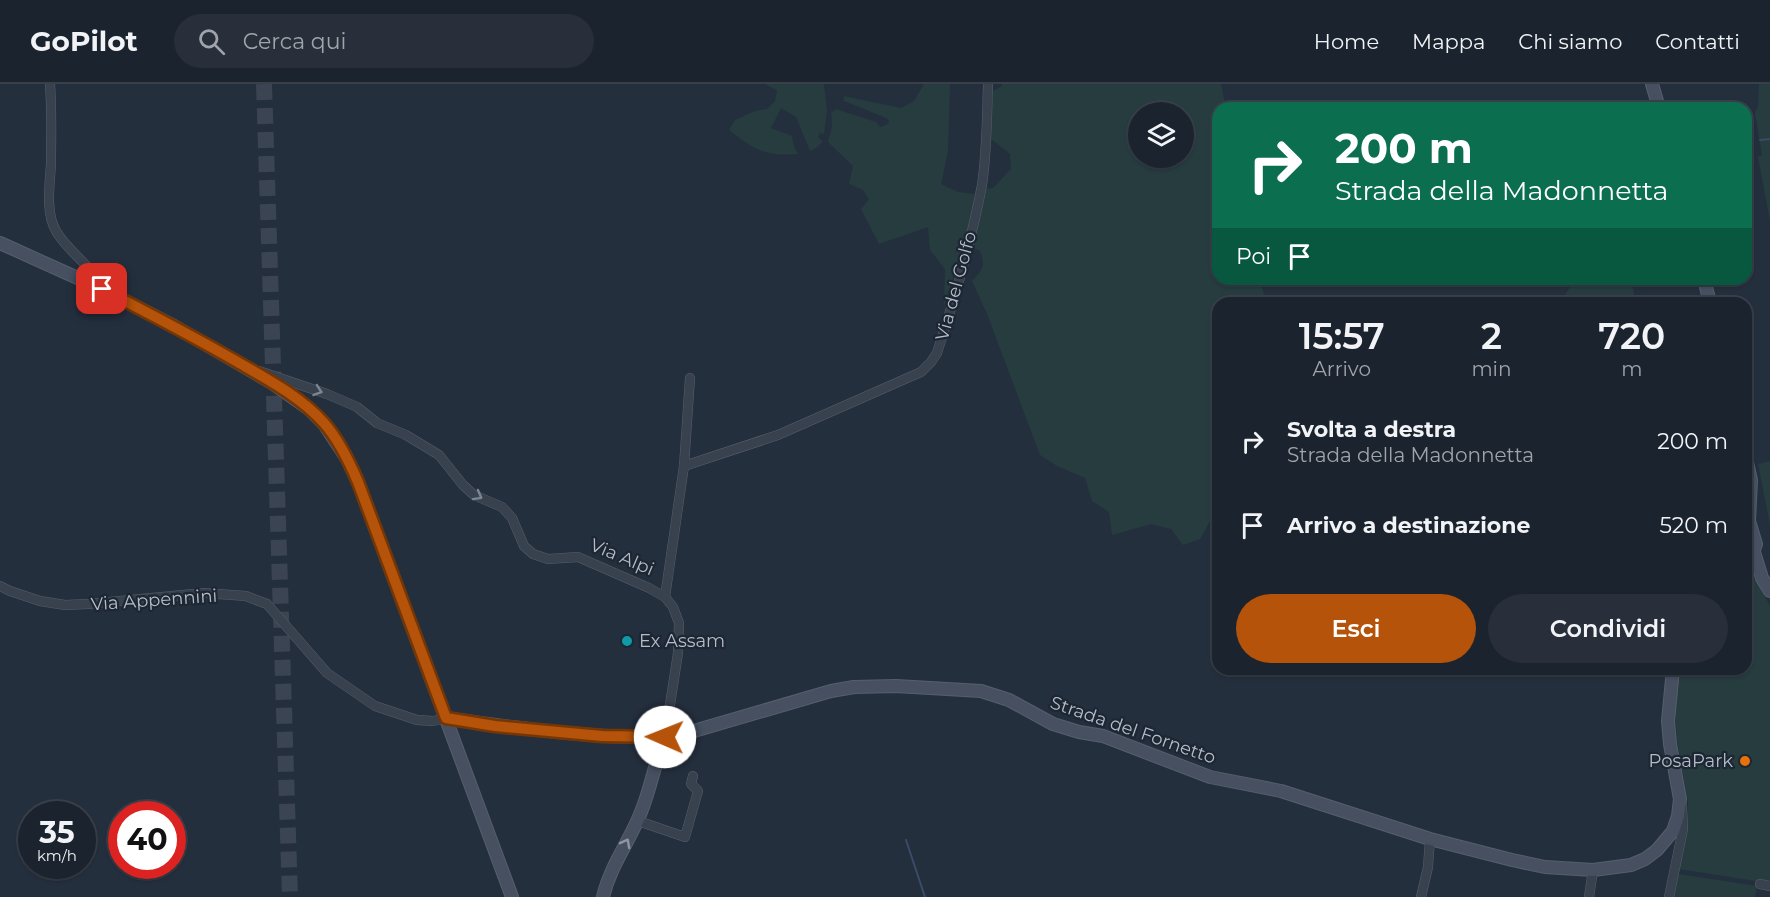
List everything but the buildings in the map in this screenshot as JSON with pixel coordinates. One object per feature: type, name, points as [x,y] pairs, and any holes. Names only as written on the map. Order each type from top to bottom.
[{"type":"street","points":[[50,84],[52,220],[57,232],[97,278],[102,289]]},
{"type":"street","name":"Via del Golfo","points":[[684,466],[789,430],[921,372],[932,362],[937,353],[963,263],[982,184],[987,133],[987,84]]},
{"type":"street","points":[[1652,84],[1657,102]]},
{"type":"street","points":[[0,243],[102,289],[174,326],[272,383],[309,409],[324,424],[348,459],[366,504],[512,897]]},
{"type":"street","name":"Via Alpi","points":[[243,365],[327,394],[357,407],[377,423],[406,435],[439,455],[474,495],[502,507],[512,518],[525,546],[533,554],[548,559],[578,557],[649,588],[665,597],[673,607],[679,623],[678,653],[665,737],[638,821],[612,869],[603,897]]},
{"type":"street","points":[[665,597],[684,466],[690,378]]},
{"type":"street","points":[[1752,536],[1755,544],[1752,551]]},
{"type":"street","points":[[1752,560],[1770,591]]},
{"type":"street","points":[[1752,570],[1762,578]]},
{"type":"street","name":"Via Appennini","points":[[0,586],[40,601],[65,605],[204,593],[246,596],[267,604],[327,673],[375,706],[417,720],[433,722],[446,718]]},
{"type":"street","points":[[1669,897],[1683,830],[1683,814],[1668,721],[1672,675]]},
{"type":"street","name":"Strada del Fornetto","points":[[446,718],[495,726],[602,736],[665,737],[687,733],[831,691],[854,687],[896,686],[981,691],[1009,700],[1053,724],[1112,739],[1210,777],[1281,790],[1430,839],[1545,867],[1593,870],[1631,865],[1645,860],[1657,850],[1672,831],[1678,816],[1680,799]]},
{"type":"street","points":[[638,821],[685,837],[698,791],[691,784],[693,776]]},
{"type":"street","points":[[1422,897],[1428,867],[1430,839]]},
{"type":"street","points":[[1588,897],[1593,870]]},
{"type":"green space","points":[[765,84],[824,84],[827,111],[824,134],[820,133],[818,137],[823,142],[810,151],[796,117],[781,108],[771,128],[792,136],[798,154],[787,155],[761,151],[729,130],[735,120],[755,111],[767,109],[775,101],[777,90]]},
{"type":"green space","points":[[924,84],[950,84],[948,151],[941,184],[958,192],[975,194],[973,210],[944,307],[945,269],[930,250],[928,227],[879,244],[861,209],[869,199],[863,190],[849,184],[853,166],[828,142],[832,127],[831,113],[836,109],[876,122],[880,127],[888,124],[889,120],[884,117],[844,101],[844,96],[901,108],[914,101]]},
{"type":"green space","points":[[1002,84],[1221,84],[1225,102],[1212,102],[1212,285],[1262,285],[1264,297],[1212,297],[1212,517],[1200,539],[1183,545],[1171,529],[1151,524],[1112,535],[1109,512],[1092,501],[1085,478],[1057,466],[1040,455],[987,314],[972,281],[981,271],[983,264],[980,251],[970,247],[986,189],[993,188],[1011,169],[1010,154],[991,139],[993,91]]},
{"type":"green space","points":[[1759,84],[1770,84],[1770,221],[1758,157],[1762,155],[1755,113],[1758,106]]},
{"type":"green space","points":[[1571,285],[1632,285],[1635,297],[1564,297]]},
{"type":"green space","points":[[1770,461],[1770,525],[1758,464]]},
{"type":"green space","points":[[1752,576],[1770,606],[1770,882],[1679,869],[1687,827],[1688,802],[1677,740],[1675,712],[1678,675],[1752,675]]},
{"type":"green space","points":[[1678,874],[1757,886],[1755,897],[1674,897]]},
{"type":"waterway","points":[[1760,140],[1770,139]]},
{"type":"waterway","points":[[906,840],[925,897]]},
{"type":"tunnel","points":[[264,84],[290,897]]},
{"type":"place","name":"Ex Assam","points":[[627,641]]},
{"type":"place","name":"PosaPark","points":[[1745,761]]},
{"type":"route","points":[[102,289],[243,365],[293,397],[324,424],[348,459],[358,482],[446,718],[495,726],[602,736],[665,737]]}]
